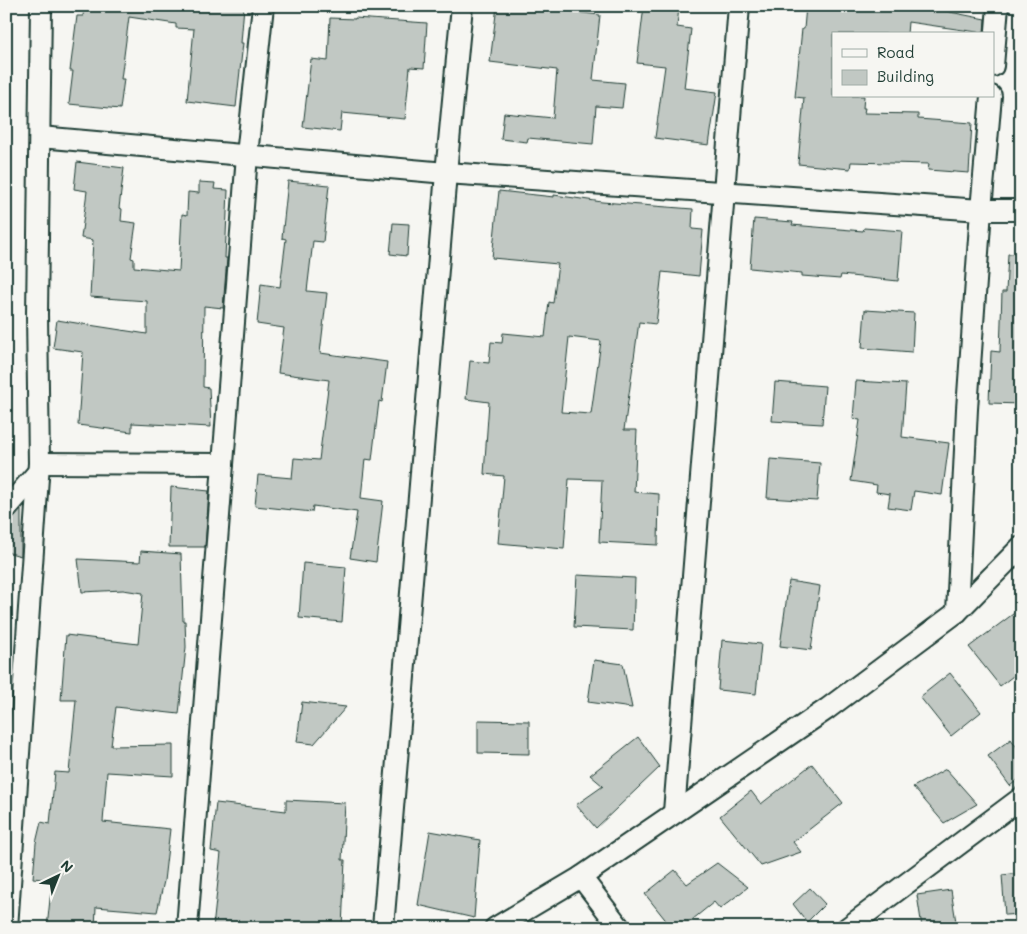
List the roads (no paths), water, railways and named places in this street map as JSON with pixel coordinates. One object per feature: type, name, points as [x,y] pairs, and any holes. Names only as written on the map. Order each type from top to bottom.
[{"type":"street","points":[[7,928],[39,468],[37,314],[41,6]]},
{"type":"street","points":[[187,928],[247,155],[263,6]]},
{"type":"street","points":[[383,928],[446,173],[462,6]]},
{"type":"street","points":[[674,812],[739,6]]},
{"type":"street","points":[[994,54],[998,6]]},
{"type":"street","points":[[957,612],[967,409],[980,210],[991,98]]},
{"type":"street","points":[[40,136],[446,173],[980,210],[1021,210]]},
{"type":"street","points":[[6,509],[39,468],[223,464]]},
{"type":"street","points":[[495,928],[581,877],[827,709],[957,612],[1021,547]]},
{"type":"street","points":[[847,928],[1021,798]]},
{"type":"street","points":[[581,877],[620,928]]}]
